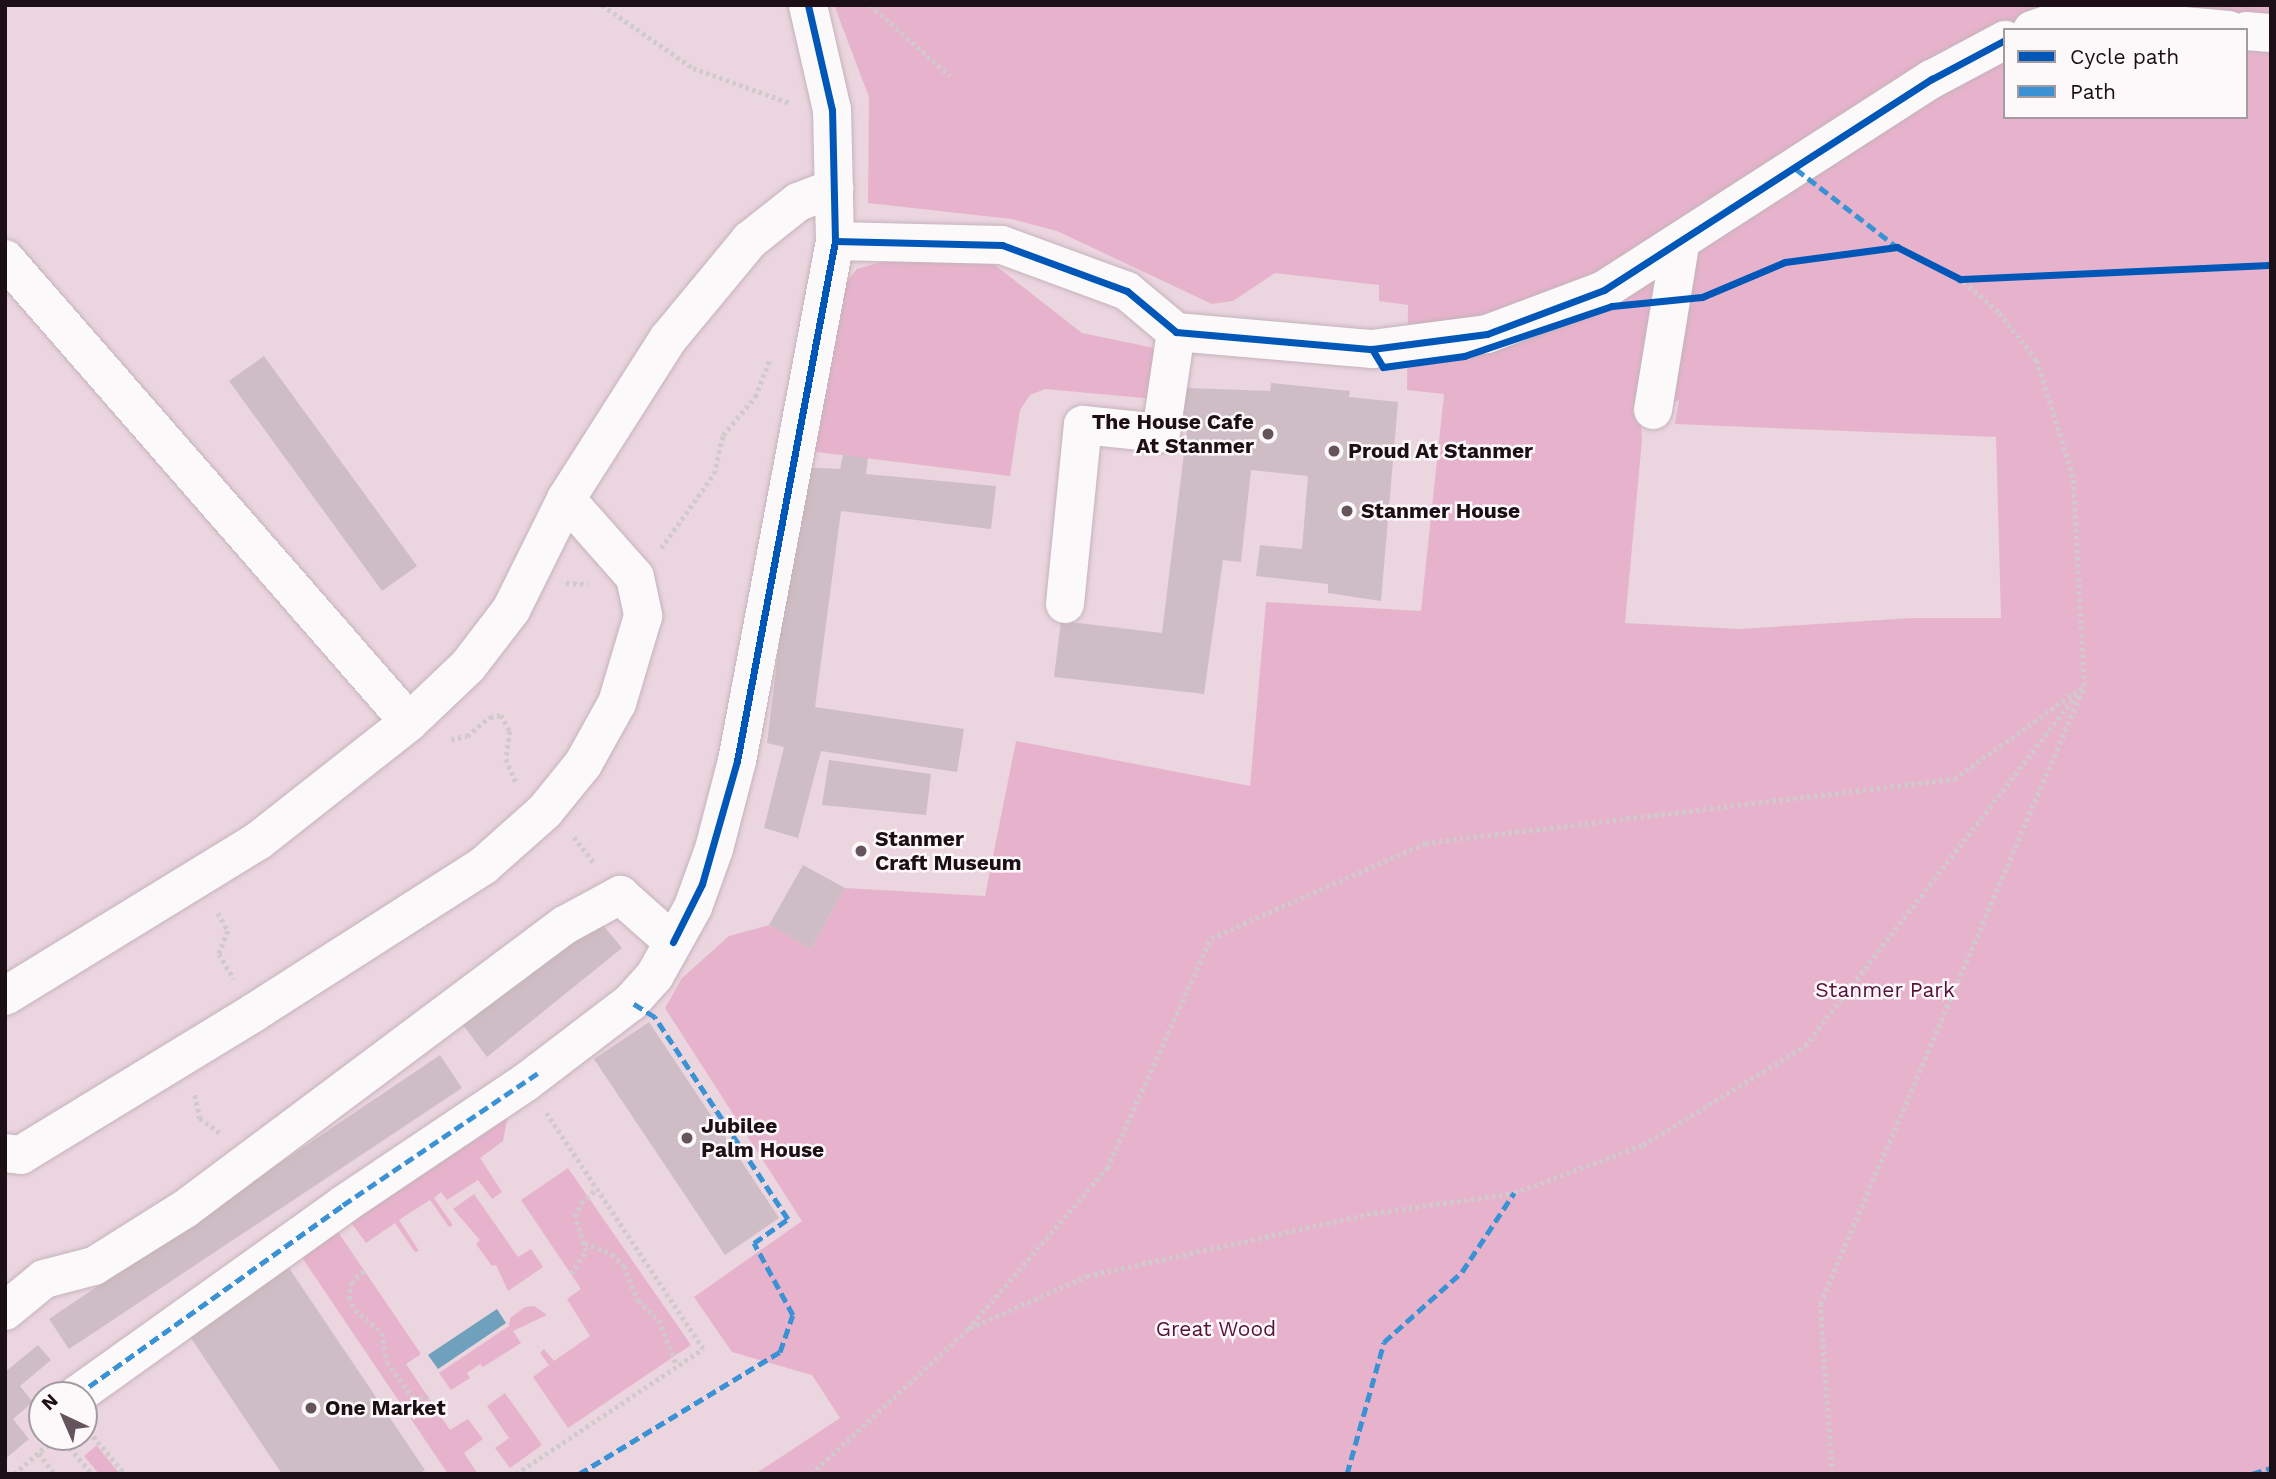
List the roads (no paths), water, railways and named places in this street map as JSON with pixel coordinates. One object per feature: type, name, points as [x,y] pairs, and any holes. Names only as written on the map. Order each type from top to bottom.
[{"type":"street","points":[[97,1381],[343,1205],[532,1077],[631,1002],[655,975],[673,942],[702,884],[737,761],[835,241],[832,110],[808,5]]},
{"type":"street","points":[[2038,28],[2049,24],[2105,19],[2206,28]]},
{"type":"street","points":[[2248,31],[2271,33]]},
{"type":"street","points":[[835,241],[1002,245],[1127,291],[1176,332],[1371,349],[1487,334],[1604,290],[1680,245],[1932,79],[2003,41]]},
{"type":"street","points":[[5,996],[258,841],[409,722],[468,666],[510,610],[566,499],[668,339],[750,240],[798,202],[834,188]]},
{"type":"street","points":[[1653,410],[1680,245]]},
{"type":"street","points":[[5,259],[409,722]]},
{"type":"street","points":[[1065,604],[1083,425],[1161,433],[1176,332]]},
{"type":"street","points":[[5,1153],[21,1154],[255,1012],[483,866],[545,811],[583,764],[617,703],[643,616],[635,576],[566,499]]},
{"type":"street","points":[[5,1311],[44,1279],[94,1266],[185,1209],[565,925],[620,895],[673,942]]},
{"type":"water","points":[[497,1309],[506,1323],[438,1369],[428,1355]]},
{"type":"place","name":"The House Cafe At Stanmer","points":[[1268,434]]},
{"type":"place","name":"Proud At Stanmer","points":[[1334,451]]},
{"type":"place","name":"Stanmer House","points":[[1347,511]]},
{"type":"place","name":"Stanmer Craft Museum","points":[[861,851]]},
{"type":"place","name":"Jubilee Palm House","points":[[687,1138]]},
{"type":"place","name":"One Market","points":[[311,1408]]},
{"type":"park label","name":"Stanmer Park","points":[[1885,990]]},
{"type":"park label","name":"Great Wood","points":[[1216,1329]]}]
